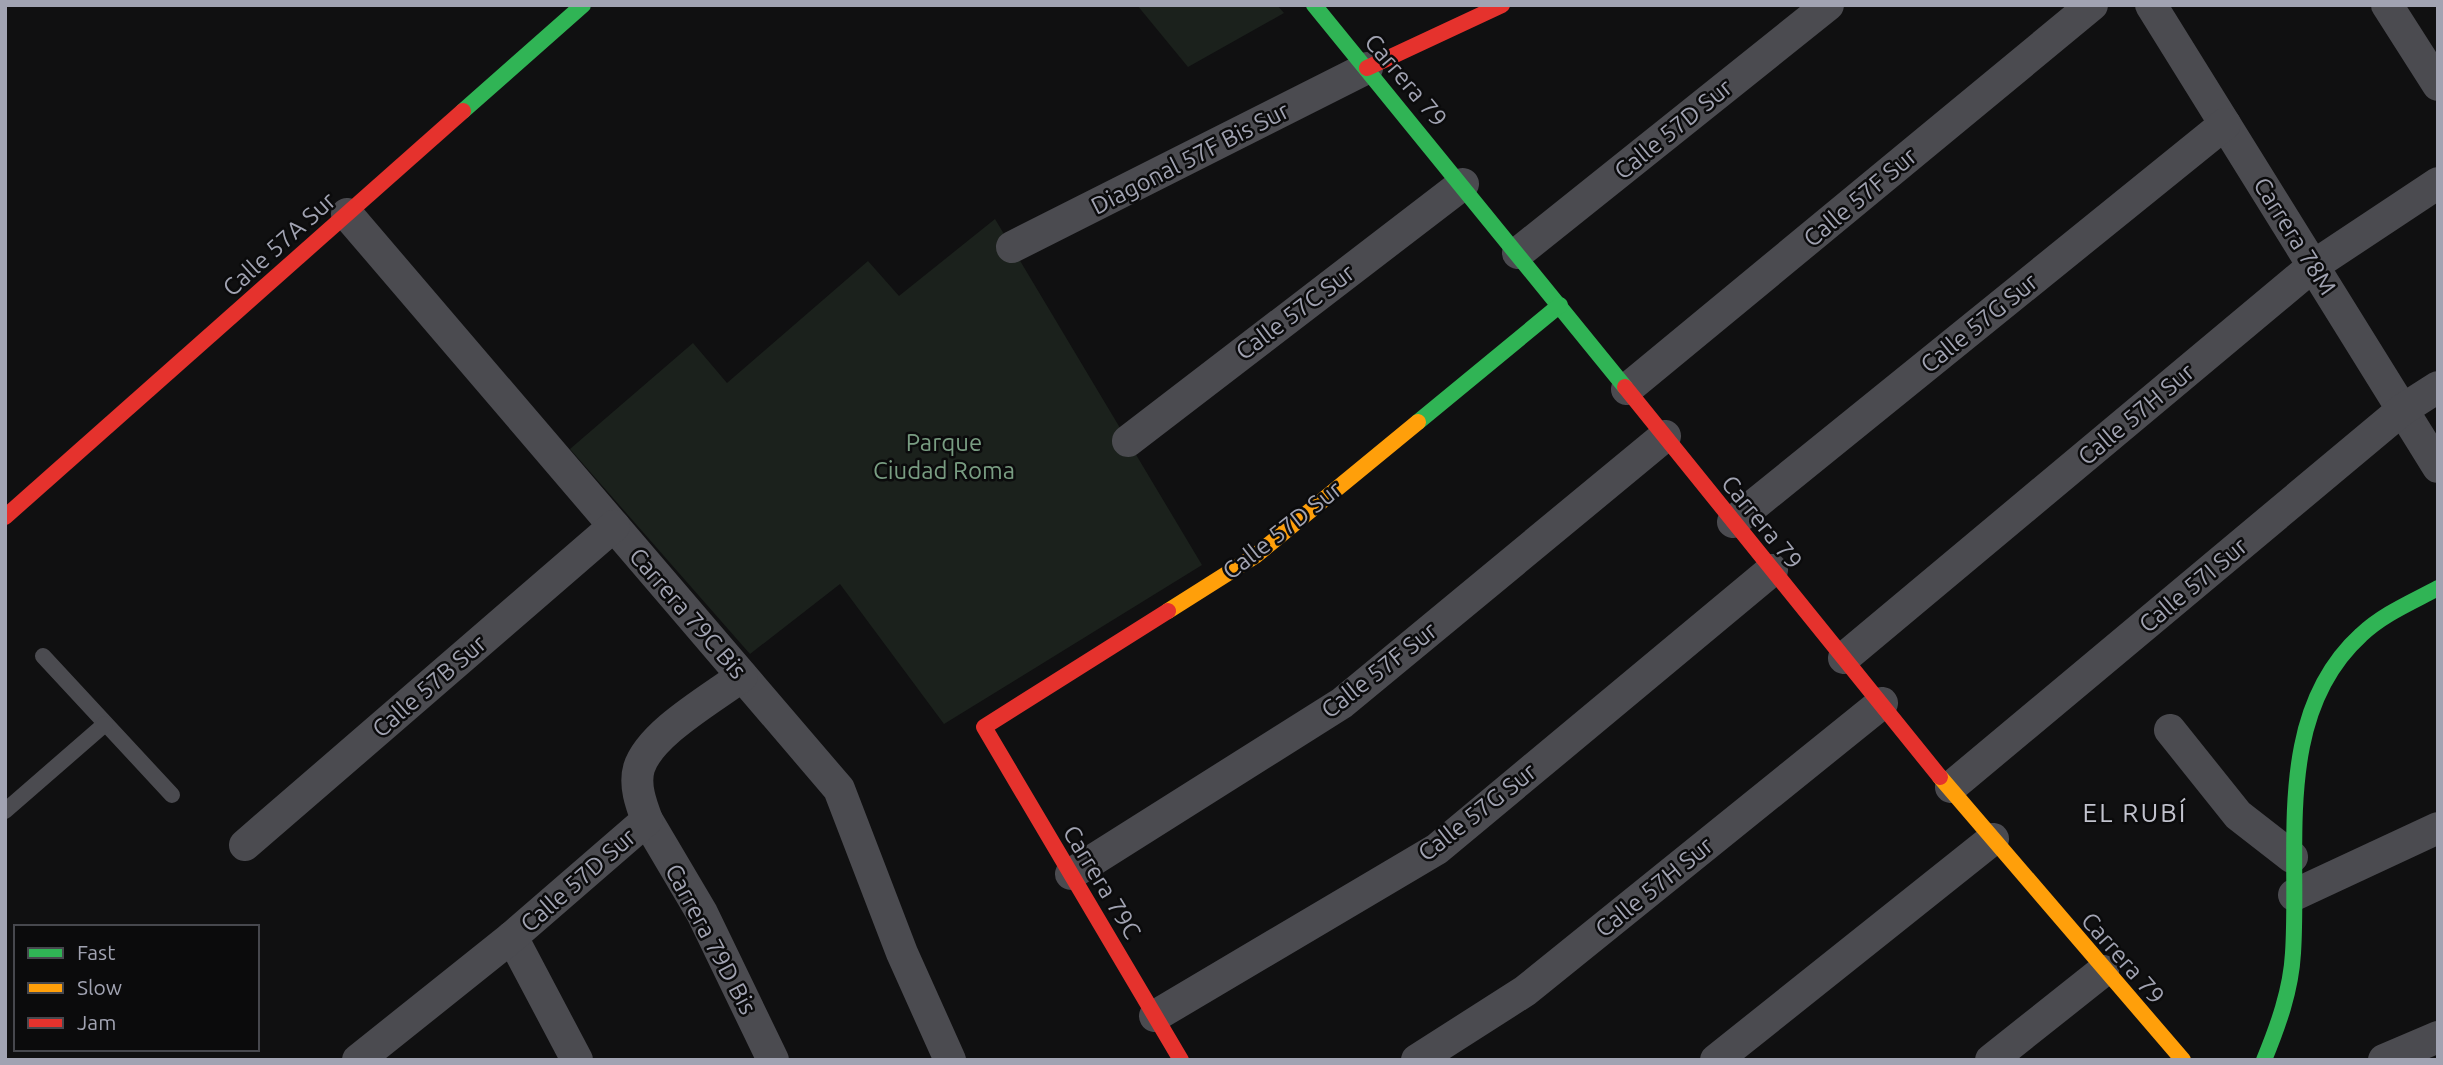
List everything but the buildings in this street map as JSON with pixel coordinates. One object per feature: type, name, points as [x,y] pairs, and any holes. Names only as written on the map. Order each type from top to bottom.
[{"type":"street","name":"Calle 57A Sur","points":[[5,517],[583,5]]},
{"type":"street","points":[[1367,68],[1502,5]]},
{"type":"street","name":"Calle 57D Sur","points":[[1518,253],[1828,5]]},
{"type":"street","name":"Calle 57F Sur","points":[[1627,389],[2092,5]]},
{"type":"street","name":"Carrera 78M","points":[[2151,5],[2438,467]]},
{"type":"street","points":[[2386,5],[2438,85]]},
{"type":"street","name":"Carrera 79","points":[[1323,8],[1367,68],[1772,570],[2103,971],[2183,1060]]},
{"type":"street","name":"Diagonal 57F Bis Sur","points":[[1012,247],[1367,68]]},
{"type":"street","name":"Calle 57G Sur","points":[[1734,522],[2225,124]]},
{"type":"street","name":"Calle 57H Sur","points":[[1844,658],[2313,266],[2438,183]]},
{"type":"street","name":"Calle 57C Sur","points":[[1128,441],[1463,184]]},
{"type":"street","name":"Carrera 79C Bis","points":[[347,214],[839,789],[902,953],[950,1060]]},
{"type":"street","name":"Calle 57D Sur","points":[[985,727],[1255,556],[1560,305]]},
{"type":"street","name":"Calle 57I Sur","points":[[1951,787],[2402,410],[2438,387]]},
{"type":"street","name":"Calle 57F Sur","points":[[1071,874],[1342,703],[1665,436]]},
{"type":"street","name":"Calle 57B Sur","points":[[244,845],[614,526]]},
{"type":"street","name":"Calle 57G Sur","points":[[1155,1016],[1437,849],[1772,570]]},
{"type":"street","points":[[2264,1060],[2287,998],[2293,953],[2292,857],[2299,766],[2309,713],[2329,672],[2359,636],[2397,609],[2438,588]]},
{"type":"street","name":"Calle 57D Sur","points":[[366,1057],[512,937],[647,820],[638,796],[638,771],[647,751],[742,676]]},
{"type":"street","name":"Calle 57H Sur","points":[[1417,1060],[1525,991],[1882,703]]},
{"type":"street","name":"Carrera 79C","points":[[985,727],[1179,1059]]},
{"type":"street","points":[[2170,730],[2238,815],[2292,857]]},
{"type":"street","name":"Carrera 79D Bis","points":[[647,820],[702,913],[773,1060]]},
{"type":"street","points":[[2294,895],[2438,828]]},
{"type":"street","points":[[1716,1060],[1993,839]]},
{"type":"street","points":[[512,937],[577,1060]]},
{"type":"street","points":[[1991,1060],[2103,971]]},
{"type":"street","points":[[2384,1060],[2427,1047]]},
{"type":"lane","points":[[43,656],[172,794]]},
{"type":"lane","points":[[5,811],[105,724]]},
{"type":"green space","points":[[1137,5],[1277,5],[1284,13],[1188,67]]},
{"type":"green space","name":"Parque Ciudad Roma","points":[[995,219],[1202,565],[944,724],[840,584],[750,654],[570,449],[693,343],[727,383],[868,261],[899,296]]},
{"type":"traffic: fast","points":[[463,111],[583,5]]},
{"type":"traffic: fast","points":[[1314,5],[1625,387]]},
{"type":"traffic: fast","points":[[1418,422],[1560,305]]},
{"type":"traffic: fast","points":[[2264,1060],[2283,1008],[2292,967],[2297,784],[2303,743],[2314,704],[2333,667],[2361,635],[2388,615],[2438,588]]},
{"type":"traffic: slow","points":[[1168,611],[1255,556],[1418,422]]},
{"type":"traffic: slow","points":[[1940,777],[2183,1060]]},
{"type":"traffic: jam","points":[[1367,68],[1502,5]]},
{"type":"traffic: jam","points":[[5,517],[463,111]]},
{"type":"traffic: jam","points":[[1625,387],[1940,777]]},
{"type":"traffic: jam","points":[[1168,611],[984,727],[1181,1060]]},
{"type":"district","name":"EL RUBÍ","points":[[2135,812]]}]
